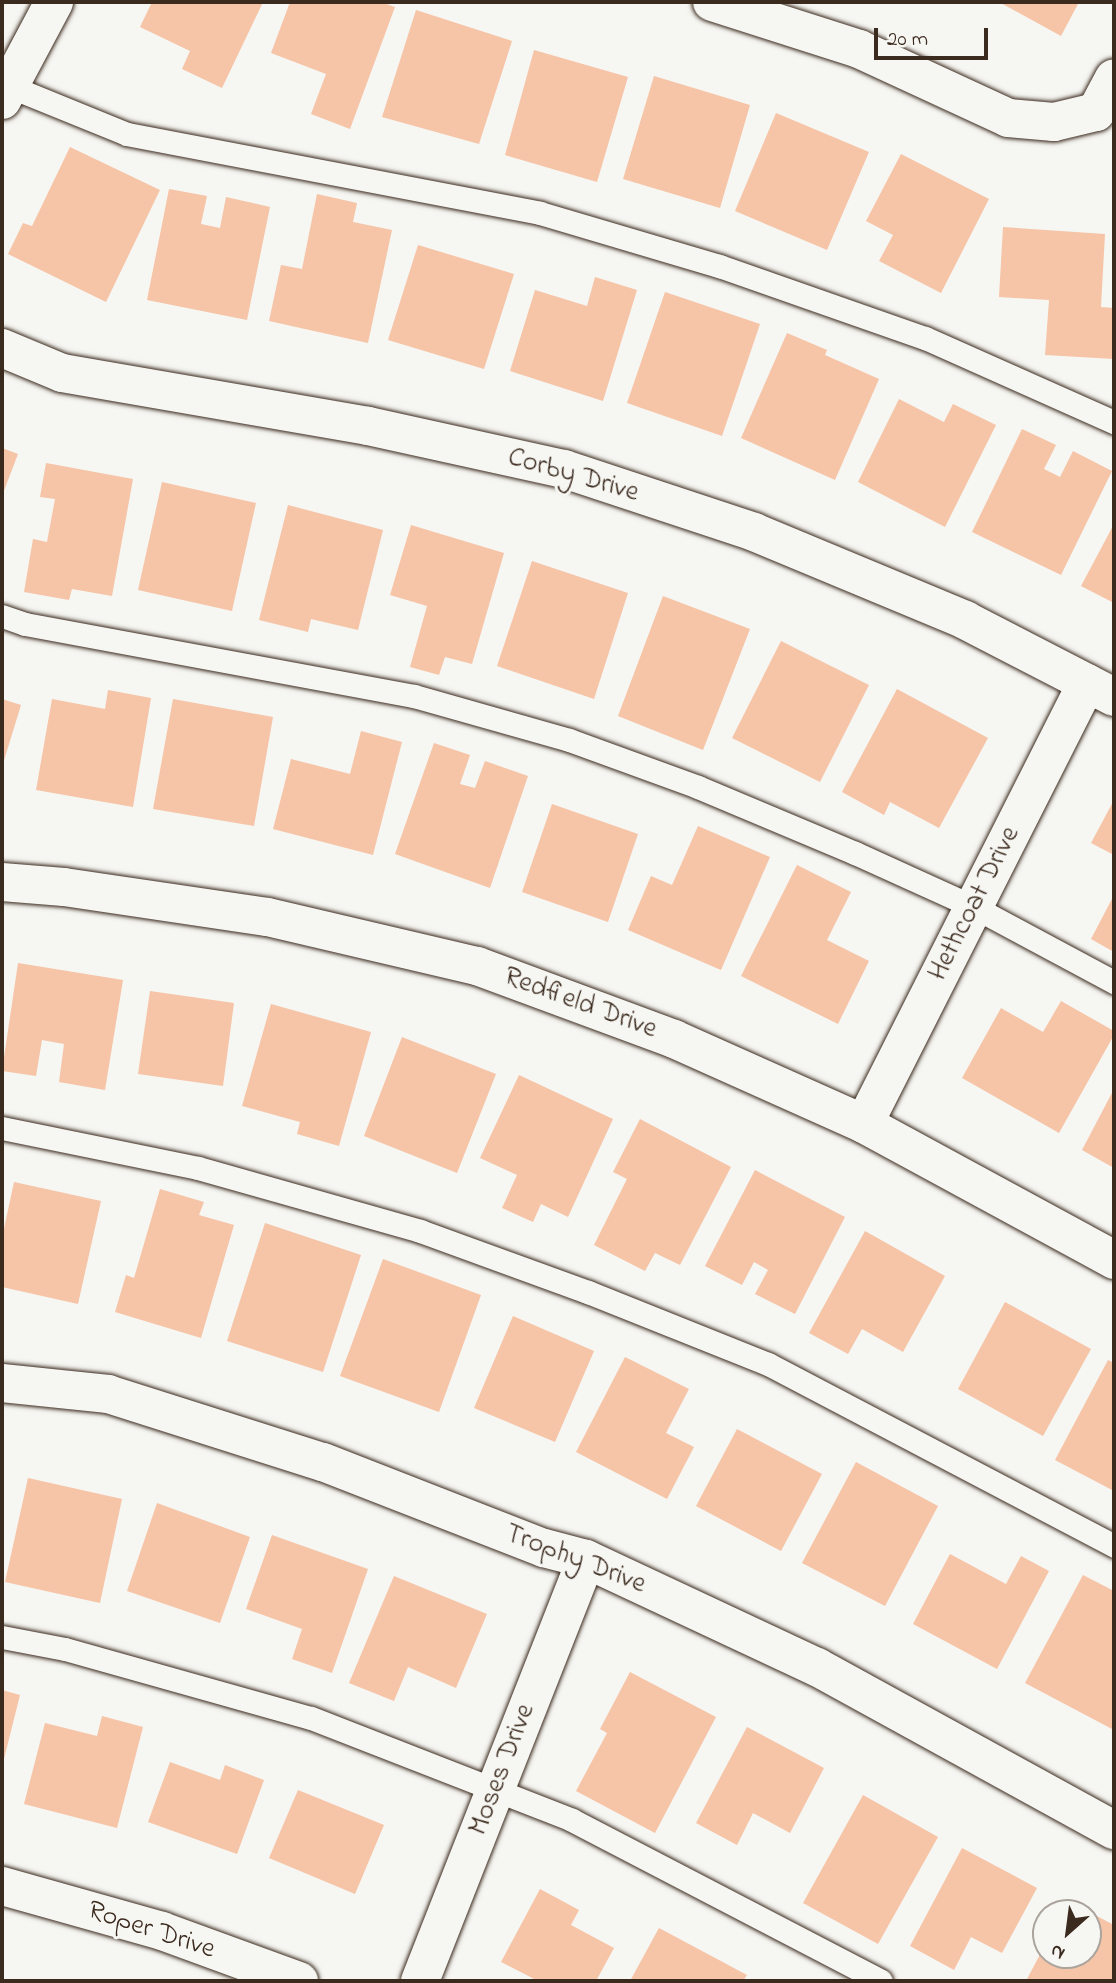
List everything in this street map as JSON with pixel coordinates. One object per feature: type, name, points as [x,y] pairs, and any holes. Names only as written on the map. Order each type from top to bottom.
[{"type":"street","points":[[6,85],[54,2]]},
{"type":"street","points":[[712,2],[859,49],[1007,118],[1054,122],[1096,112],[1114,78]]},
{"type":"street","name":"Corby Drive","points":[[2,348],[62,373],[368,426],[564,469],[754,532],[965,620],[1100,690]]},
{"type":"street","name":"Hethcoat Drive","points":[[864,1124],[974,907],[1100,690]]},
{"type":"street","name":"Redfield Drive","points":[[2,882],[65,887],[268,917],[477,966],[674,1039],[864,1124],[1114,1260]]},
{"type":"street","name":"Trophy Drive","points":[[2,1382],[108,1394],[323,1462],[544,1548],[586,1559],[817,1667],[1114,1830]]},
{"type":"street","name":"Moses Drive","points":[[420,1981],[586,1559]]},
{"type":"street","name":"Roper Drive","points":[[2,1886],[162,1931],[299,1981]]},
{"type":"lane","points":[[6,85],[127,134],[540,213],[719,266],[925,338],[1114,422]]},
{"type":"lane","points":[[2,616],[25,624],[414,696],[569,740],[698,787],[855,853],[974,907],[1114,982]]},
{"type":"lane","points":[[2,1128],[198,1168],[420,1231],[588,1292],[768,1364],[1114,1546]]},
{"type":"lane","points":[[2,1637],[65,1649],[311,1718],[572,1820],[881,1981]]},
{"type":"building","points":[[152,2],[263,2],[222,88],[182,69],[190,51],[140,27]]},
{"type":"building","points":[[290,2],[381,2],[395,7],[350,129],[311,114],[326,74],[271,53]]},
{"type":"building","points":[[999,2],[1079,2],[1061,36]]},
{"type":"building","points":[[416,10],[512,41],[479,144],[382,117]]},
{"type":"building","points":[[534,50],[628,77],[597,182],[505,155]]},
{"type":"building","points":[[654,76],[750,105],[720,208],[623,179]]},
{"type":"building","points":[[776,113],[869,152],[827,250],[735,211]]},
{"type":"building","points":[[70,147],[160,190],[106,302],[8,254],[23,223],[32,226]]},
{"type":"building","points":[[901,154],[989,199],[941,293],[879,261],[893,235],[866,221]]},
{"type":"building","points":[[169,189],[207,196],[201,224],[220,228],[226,197],[270,207],[247,320],[147,300]]},
{"type":"building","points":[[317,194],[357,203],[353,222],[392,230],[368,343],[269,321],[281,265],[302,269]]},
{"type":"building","points":[[1003,227],[1105,234],[1101,307],[1114,308],[1114,359],[1045,355],[1049,300],[999,297]]},
{"type":"building","points":[[418,245],[514,274],[484,369],[388,340]]},
{"type":"building","points":[[595,277],[637,290],[603,401],[510,371],[535,290],[587,306]]},
{"type":"building","points":[[665,292],[760,324],[722,436],[627,403]]},
{"type":"building","points":[[787,333],[827,350],[825,355],[879,379],[835,480],[741,438]]},
{"type":"building","points":[[899,399],[944,422],[953,404],[996,425],[945,527],[858,482]]},
{"type":"building","points":[[1022,429],[1056,445],[1044,469],[1060,477],[1073,451],[1112,471],[1061,575],[972,532]]},
{"type":"building","points":[[2,448],[18,454],[2,496]]},
{"type":"building","points":[[46,463],[133,479],[112,596],[72,589],[69,600],[24,592],[33,539],[47,542],[55,499],[40,497]]},
{"type":"building","points":[[162,482],[256,503],[232,611],[138,590]]},
{"type":"building","points":[[288,505],[383,530],[358,630],[311,619],[308,632],[259,620]]},
{"type":"building","points":[[1114,524],[1114,603],[1081,586]]},
{"type":"building","points":[[411,525],[504,553],[472,664],[445,657],[439,675],[410,667],[427,606],[390,595]]},
{"type":"building","points":[[532,561],[628,593],[594,699],[497,666]]},
{"type":"building","points":[[663,596],[750,629],[703,750],[618,716]]},
{"type":"building","points":[[781,641],[869,685],[820,782],[732,738]]},
{"type":"building","points":[[897,689],[988,738],[939,828],[890,802],[884,815],[842,792]]},
{"type":"building","points":[[108,690],[151,698],[133,807],[36,790],[52,699],[105,709]]},
{"type":"building","points":[[2,699],[21,705],[2,767]]},
{"type":"building","points":[[173,699],[273,717],[254,826],[153,809]]},
{"type":"building","points":[[361,731],[402,742],[373,855],[273,829],[291,759],[350,774]]},
{"type":"building","points":[[434,743],[470,755],[460,784],[475,788],[485,761],[528,776],[490,888],[395,854]]},
{"type":"building","points":[[1114,800],[1114,855],[1091,843]]},
{"type":"building","points":[[552,804],[638,834],[608,922],[522,892]]},
{"type":"building","points":[[698,826],[770,857],[721,970],[628,930],[651,876],[672,885]]},
{"type":"building","points":[[797,865],[851,892],[827,940],[869,961],[838,1024],[741,976]]},
{"type":"building","points":[[1114,895],[1114,952],[1091,939]]},
{"type":"building","points":[[18,963],[123,980],[105,1090],[59,1082],[64,1044],[42,1040],[36,1076],[2,1071]]},
{"type":"building","points":[[150,991],[234,1003],[223,1086],[138,1074]]},
{"type":"building","points":[[1061,1001],[1114,1031],[1114,1035],[1059,1133],[962,1078],[1001,1008],[1043,1032]]},
{"type":"building","points":[[271,1004],[371,1032],[339,1146],[297,1134],[300,1122],[242,1106]]},
{"type":"building","points":[[402,1037],[496,1074],[457,1173],[364,1136]]},
{"type":"building","points":[[519,1075],[613,1119],[568,1217],[541,1204],[533,1222],[502,1208],[517,1175],[480,1158]]},
{"type":"building","points":[[1114,1089],[1114,1168],[1082,1150]]},
{"type":"building","points":[[640,1119],[731,1167],[680,1265],[655,1253],[645,1271],[594,1245],[627,1179],[613,1172]]},
{"type":"building","points":[[755,1170],[845,1217],[795,1314],[755,1294],[768,1270],[754,1262],[742,1285],[705,1266]]},
{"type":"building","points":[[14,1182],[101,1201],[78,1304],[2,1287],[2,1238]]},
{"type":"building","points":[[160,1189],[204,1202],[199,1215],[234,1225],[201,1338],[115,1312],[126,1275],[134,1278]]},
{"type":"building","points":[[265,1223],[361,1255],[323,1372],[227,1341]]},
{"type":"building","points":[[865,1231],[945,1276],[903,1352],[862,1329],[848,1354],[809,1333]]},
{"type":"building","points":[[383,1259],[481,1295],[439,1412],[340,1376]]},
{"type":"building","points":[[1005,1302],[1091,1349],[1043,1436],[958,1389]]},
{"type":"building","points":[[513,1316],[594,1351],[555,1442],[474,1408]]},
{"type":"building","points":[[625,1357],[689,1389],[666,1433],[694,1447],[667,1499],[576,1452]]},
{"type":"building","points":[[1108,1360],[1114,1363],[1114,1491],[1055,1460]]},
{"type":"building","points":[[737,1429],[822,1474],[781,1551],[696,1506]]},
{"type":"building","points":[[856,1462],[938,1506],[885,1606],[802,1563]]},
{"type":"building","points":[[28,1478],[122,1499],[100,1603],[5,1582]]},
{"type":"building","points":[[157,1503],[250,1537],[220,1623],[127,1591]]},
{"type":"building","points":[[272,1535],[368,1569],[332,1673],[292,1659],[302,1629],[246,1609]]},
{"type":"building","points":[[950,1554],[1006,1584],[1021,1556],[1049,1571],[997,1669],[913,1624]]},
{"type":"building","points":[[1083,1575],[1114,1591],[1112,1729],[1025,1683]]},
{"type":"building","points":[[394,1576],[487,1614],[456,1688],[408,1667],[394,1701],[349,1683]]},
{"type":"building","points":[[630,1672],[716,1717],[655,1833],[576,1791],[607,1733],[600,1729]]},
{"type":"building","points":[[2,1690],[20,1695],[3,1763],[2,1763]]},
{"type":"building","points":[[102,1716],[143,1727],[117,1828],[24,1804],[45,1723],[97,1736]]},
{"type":"building","points":[[747,1727],[824,1768],[790,1833],[753,1813],[737,1845],[696,1823]]},
{"type":"building","points":[[170,1762],[220,1780],[225,1765],[264,1780],[237,1854],[148,1822]]},
{"type":"building","points":[[298,1790],[384,1825],[355,1894],[269,1858]]},
{"type":"building","points":[[863,1795],[938,1837],[878,1944],[803,1903]]},
{"type":"building","points":[[962,1848],[1037,1888],[1002,1953],[971,1937],[954,1970],[910,1946]]},
{"type":"building","points":[[540,1889],[579,1910],[571,1925],[614,1948],[596,1981],[538,1981],[501,1962]]},
{"type":"building","points":[[1102,1919],[1114,1925],[1114,1981],[1026,1981],[1032,1969],[1102,1969]]},
{"type":"building","points":[[659,1928],[747,1975],[743,1981],[630,1981]]}]
